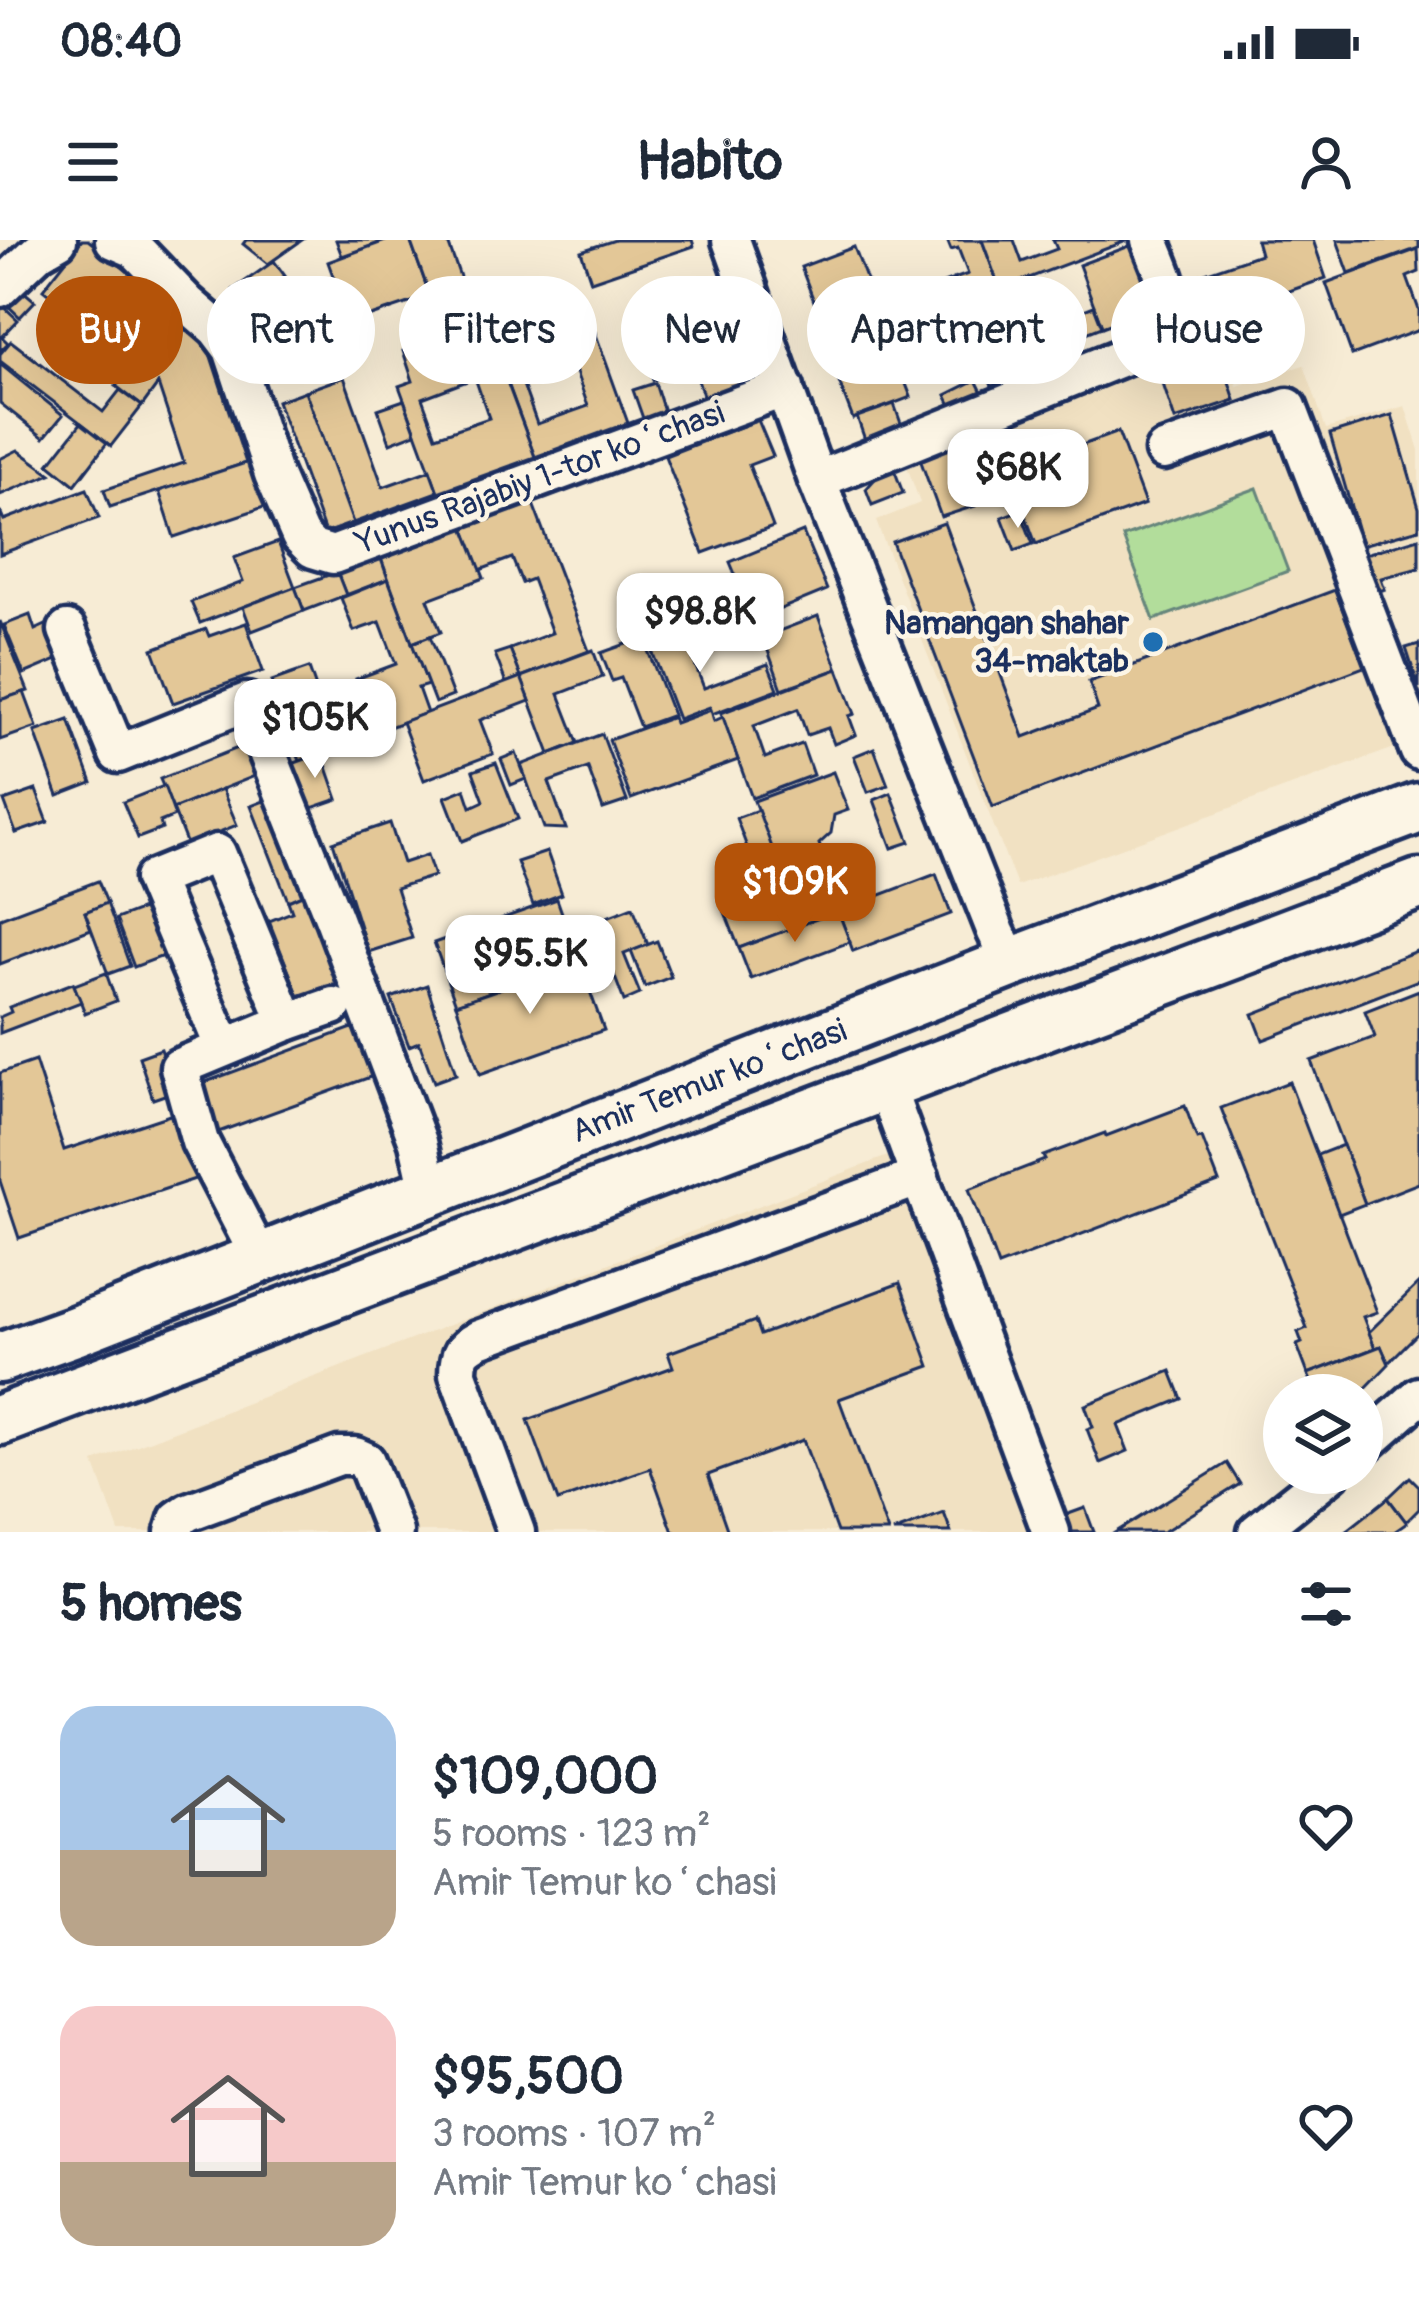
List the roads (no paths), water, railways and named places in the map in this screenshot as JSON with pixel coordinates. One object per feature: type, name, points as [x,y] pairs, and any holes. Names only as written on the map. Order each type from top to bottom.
[{"type":"main road","name":"Amir Temur koʻchasi","points":[[0,1358],[1419,808]]},
{"type":"main road","name":"Amir Temur koʻchasi","points":[[0,1420],[1419,884]]},
{"type":"main road","points":[[1011,963],[1036,1027]]},
{"type":"main road","points":[[0,1324],[75,1331]]},
{"type":"street","points":[[7,266],[58,240]]},
{"type":"street","name":"Yunus Rajabiy 1-tor koʻchasi","points":[[114,240],[135,249],[218,329],[232,349],[273,474],[300,536],[314,549],[333,555],[785,388]]},
{"type":"street","points":[[731,240],[818,480],[1011,963]]},
{"type":"street","points":[[818,480],[1157,343],[1168,327],[1171,306],[1150,240]]},
{"type":"street","points":[[1164,451],[1288,407],[1419,751]]},
{"type":"street","points":[[67,630],[118,754],[247,702],[418,1142],[429,1191]]},
{"type":"street","points":[[224,1048],[154,879],[217,853],[287,1022]]},
{"type":"street","points":[[260,1258],[200,1142],[179,1067],[333,1006]]},
{"type":"street","points":[[886,1084],[1052,1532]]},
{"type":"street","points":[[516,1532],[458,1373],[458,1357],[465,1346],[920,1177]]},
{"type":"street","points":[[1383,1430],[1418,1399]]},
{"type":"street","points":[[174,1532],[178,1519],[188,1512],[339,1456],[366,1461],[394,1532]]},
{"type":"street","points":[[1257,1532],[1305,1494]]},
{"type":"place","name":"Namangan shahar 34-maktab","points":[[1153,642]]}]
